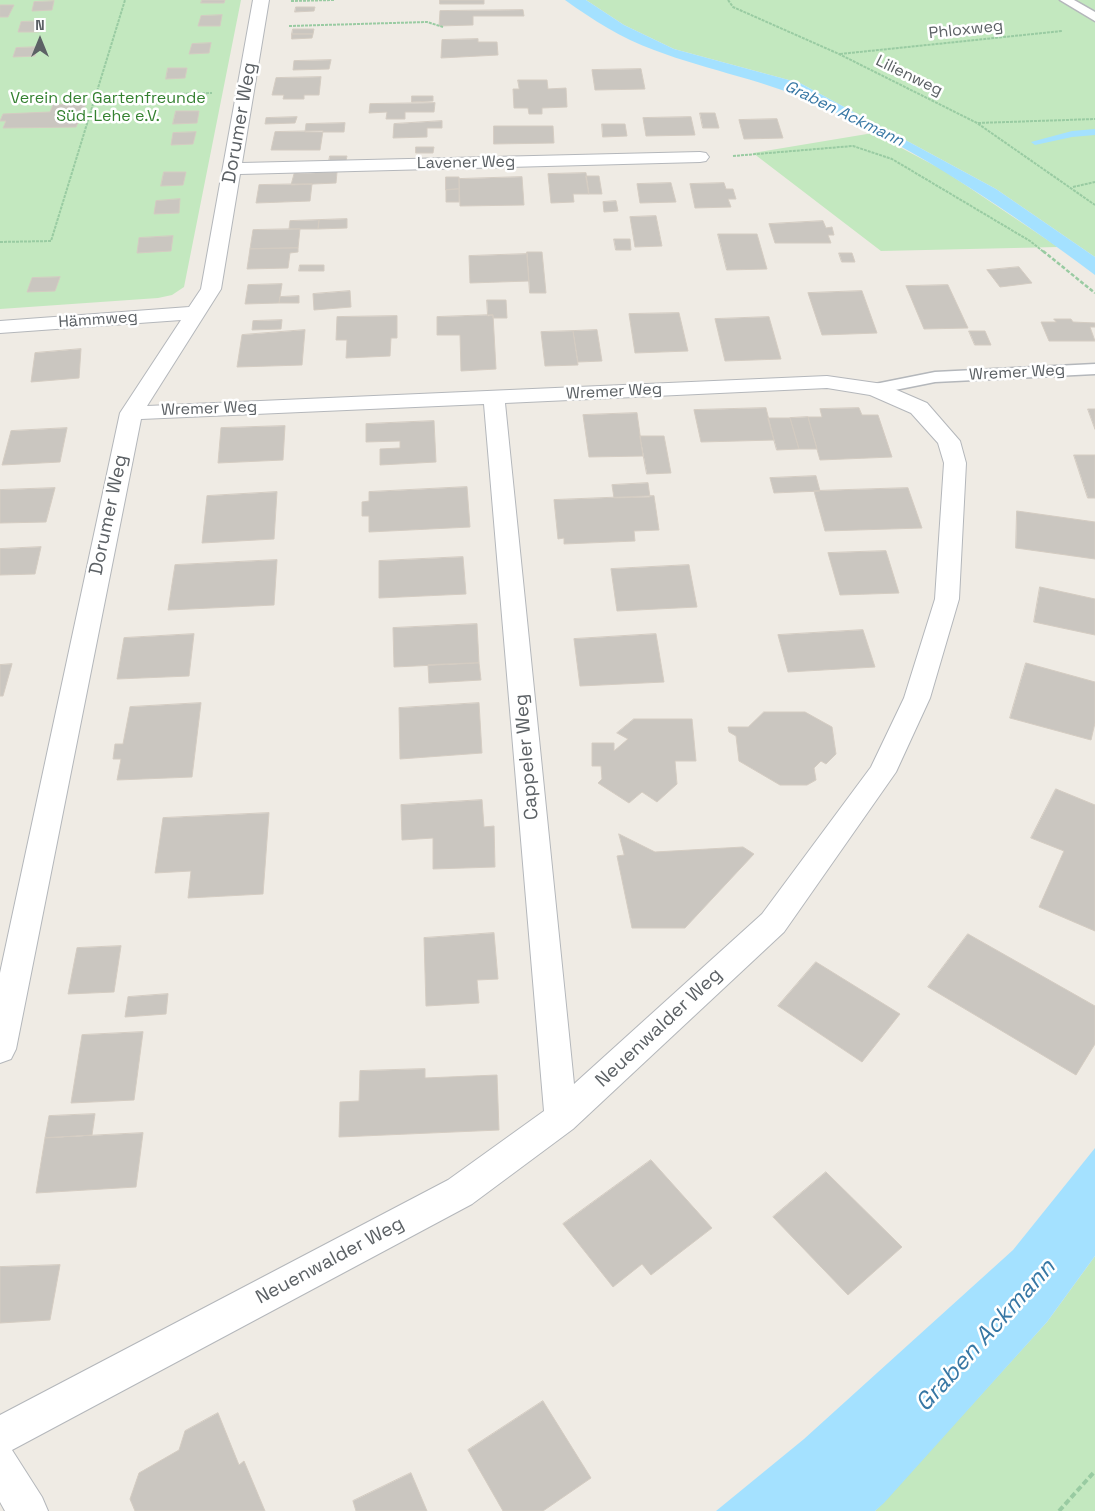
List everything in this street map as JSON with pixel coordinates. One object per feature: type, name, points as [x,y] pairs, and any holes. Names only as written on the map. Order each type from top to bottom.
[{"type":"street","name":"Dorumer Weg","points":[[0,1049],[7,981],[131,413],[210,288],[261,1]]},
{"type":"street","name":"Lavener Weg","points":[[232,169],[700,157]]},
{"type":"street","name":"Hämmweg","points":[[0,327],[195,313]]},
{"type":"street","name":"Wremer Weg","points":[[131,413],[827,382],[875,389]]},
{"type":"street","name":"Neuenwalder Weg","points":[[0,1436],[460,1192],[561,1118],[773,923],[882,772],[917,698],[947,599],[955,464],[949,441],[919,408],[875,389]]},
{"type":"street","name":"Cappeler Weg","points":[[494,397],[561,1118]]},
{"type":"street","points":[[0,1465],[28,1511]]},
{"type":"lane","points":[[1066,0],[1095,17]]},
{"type":"lane","name":"Wremer Weg","points":[[875,389],[935,377],[1095,369]]},
{"type":"path","points":[[0,242],[51,241],[125,0]]},
{"type":"path","points":[[261,1],[335,0]]},
{"type":"path","name":"Lilienweg","points":[[728,0],[733,7],[839,54],[977,123],[1072,187],[1095,205]]},
{"type":"path","points":[[256,26],[427,22],[443,27]]},
{"type":"path","name":"Phloxweg","points":[[839,54],[1066,31]]},
{"type":"path","points":[[94,96],[245,92]]},
{"type":"path","points":[[977,123],[1095,119]]},
{"type":"path","points":[[700,157],[853,146],[869,150],[892,159],[930,180],[1030,241],[1095,293]]},
{"type":"path","points":[[1072,187],[1095,182]]},
{"type":"path","points":[[1059,1511],[1095,1471]]},
{"type":"green space","name":"Verein der Gartenfreunde Süd-Lehe e.V.","points":[[0,0],[241,0],[184,287],[172,295],[158,298],[0,309]]},
{"type":"green space","points":[[586,0],[1095,0],[1095,257],[996,189],[800,83],[674,49],[624,25]]},
{"type":"green space","points":[[873,133],[943,170],[1058,247],[881,251],[753,153]]},
{"type":"green space","points":[[1095,1256],[1095,1511],[875,1511],[1047,1322]]},
{"type":"water","name":"Graben Ackmann","points":[[565,0],[586,0],[624,25],[674,49],[800,83],[996,189],[1095,257],[1095,275],[997,205],[894,142],[802,97],[675,57],[630,40],[586,15]]},
{"type":"water","name":"Graben Ackmann","points":[[1095,1148],[1095,1256],[1047,1322],[884,1503],[875,1511],[716,1511],[804,1439],[1013,1250]]},
{"type":"building","points":[[202,0],[225,0],[224,3],[201,3]]},
{"type":"building","points":[[440,0],[484,0],[484,4],[440,4]]},
{"type":"building","points":[[54,1],[52,10],[32,11],[34,2]]},
{"type":"building","points":[[0,5],[14,5],[8,17],[0,17]]},
{"type":"building","points":[[296,7],[315,7],[314,11],[295,12]]},
{"type":"building","points":[[523,10],[524,16],[473,16],[473,25],[439,26],[440,11]]},
{"type":"building","points":[[222,15],[220,26],[198,26],[201,16]]},
{"type":"building","points":[[42,21],[39,32],[18,32],[21,22]]},
{"type":"building","points":[[293,29],[314,29],[313,34],[292,34]]},
{"type":"building","points":[[292,34],[313,34],[312,38],[292,39]]},
{"type":"building","points":[[478,39],[478,42],[497,42],[498,55],[441,58],[442,40]]},
{"type":"building","points":[[211,43],[209,53],[189,54],[192,44]]},
{"type":"building","points":[[38,47],[35,56],[13,57],[16,48]]},
{"type":"building","points":[[331,60],[329,69],[293,70],[294,61]]},
{"type":"building","points":[[168,68],[187,68],[185,78],[166,79]]},
{"type":"building","points":[[641,69],[645,89],[595,90],[592,70]]},
{"type":"building","points":[[321,77],[319,95],[304,95],[304,99],[283,99],[284,95],[272,95],[276,78]]},
{"type":"building","points":[[518,80],[547,80],[548,89],[566,88],[567,107],[542,108],[542,114],[529,114],[528,108],[514,108],[513,89],[519,89]]},
{"type":"building","points":[[412,96],[433,96],[433,101],[412,102]]},
{"type":"building","points":[[435,103],[434,112],[405,112],[405,119],[386,119],[387,112],[369,113],[370,104]]},
{"type":"building","points":[[86,104],[76,127],[3,128],[6,121],[0,121],[3,114],[50,112],[53,105]]},
{"type":"building","points":[[176,111],[199,111],[197,123],[173,124]]},
{"type":"building","points":[[700,113],[715,113],[719,128],[703,128]]},
{"type":"building","points":[[297,117],[295,123],[265,124],[266,118]]},
{"type":"building","points":[[691,117],[695,135],[646,136],[643,118]]},
{"type":"building","points":[[777,119],[783,138],[744,139],[739,120]]},
{"type":"building","points":[[442,121],[442,128],[427,128],[427,137],[393,138],[394,124]]},
{"type":"building","points":[[345,123],[344,132],[305,132],[306,124]]},
{"type":"building","points":[[602,124],[625,124],[627,136],[603,137]]},
{"type":"building","points":[[494,126],[553,126],[554,143],[494,144]]},
{"type":"building","points":[[323,131],[320,150],[271,150],[275,132]]},
{"type":"building","points":[[196,132],[193,144],[171,145],[173,133]]},
{"type":"building","points":[[416,147],[434,147],[433,153],[416,153]]},
{"type":"building","points":[[330,156],[347,156],[346,161],[329,161]]},
{"type":"building","points":[[164,172],[186,172],[183,185],[161,186]]},
{"type":"building","points":[[337,172],[336,183],[291,185],[294,174]]},
{"type":"building","points":[[586,173],[589,194],[573,194],[574,202],[551,203],[548,174]]},
{"type":"building","points":[[586,176],[599,176],[602,194],[589,194]]},
{"type":"building","points":[[446,177],[459,177],[459,189],[446,190]]},
{"type":"building","points":[[522,177],[524,205],[460,206],[459,179]]},
{"type":"building","points":[[671,183],[676,202],[640,203],[637,184]]},
{"type":"building","points":[[724,183],[726,189],[733,189],[736,199],[728,199],[731,207],[695,208],[690,184]]},
{"type":"building","points":[[312,184],[310,201],[256,203],[259,185]]},
{"type":"building","points":[[459,189],[459,202],[446,202],[446,190]]},
{"type":"building","points":[[180,199],[179,213],[154,214],[156,201]]},
{"type":"building","points":[[616,201],[618,211],[604,212],[603,202]]},
{"type":"building","points":[[656,216],[662,246],[635,247],[630,217]]},
{"type":"building","points":[[347,219],[347,228],[318,229],[319,220]]},
{"type":"building","points":[[319,220],[318,229],[289,229],[290,221]]},
{"type":"building","points":[[823,221],[826,228],[832,227],[834,235],[828,235],[831,243],[775,243],[769,224]]},
{"type":"building","points":[[300,229],[298,248],[250,249],[253,230]]},
{"type":"building","points":[[718,234],[757,234],[767,269],[727,270]]},
{"type":"building","points":[[173,236],[171,251],[137,253],[139,238]]},
{"type":"building","points":[[614,239],[630,239],[631,250],[616,250]]},
{"type":"building","points":[[298,248],[298,252],[290,253],[288,268],[247,269],[250,249]]},
{"type":"building","points":[[527,252],[542,252],[546,293],[530,293]]},
{"type":"building","points":[[839,253],[852,253],[855,262],[842,262]]},
{"type":"building","points":[[527,254],[529,281],[470,283],[469,256]]},
{"type":"building","points":[[300,265],[324,265],[324,271],[299,271]]},
{"type":"building","points":[[1019,267],[1032,283],[1000,287],[987,270]]},
{"type":"building","points":[[60,277],[55,291],[27,292],[32,278]]},
{"type":"building","points":[[282,284],[279,303],[245,304],[248,285]]},
{"type":"building","points":[[948,285],[968,328],[924,329],[906,286]]},
{"type":"building","points":[[350,291],[351,307],[314,310],[313,294]]},
{"type":"building","points":[[862,291],[877,333],[822,335],[808,293]]},
{"type":"building","points":[[299,296],[299,303],[279,303],[280,297]]},
{"type":"building","points":[[487,300],[506,300],[507,318],[493,318],[493,315],[488,316]]},
{"type":"building","points":[[679,313],[688,351],[635,353],[629,314]]},
{"type":"building","points":[[493,315],[496,369],[461,371],[460,335],[437,335],[437,317]]},
{"type":"building","points":[[397,316],[397,338],[391,338],[390,356],[346,358],[347,340],[336,340],[337,317]]},
{"type":"building","points":[[769,317],[781,359],[725,361],[715,319]]},
{"type":"building","points":[[1054,319],[1071,319],[1073,322],[1095,323],[1095,327],[1090,327],[1095,341],[1049,341],[1041,322],[1056,322]]},
{"type":"building","points":[[282,320],[281,329],[252,330],[253,321]]},
{"type":"building","points":[[305,330],[302,365],[237,367],[242,335]]},
{"type":"building","points":[[597,330],[602,361],[578,362],[573,331]]},
{"type":"building","points":[[573,331],[578,365],[545,366],[541,332]]},
{"type":"building","points":[[969,331],[985,331],[991,345],[975,345]]},
{"type":"building","points":[[81,349],[79,378],[31,382],[35,353]]},
{"type":"building","points":[[766,408],[774,440],[701,442],[694,410]]},
{"type":"building","points":[[859,408],[862,415],[878,415],[892,457],[820,460],[808,417],[822,417],[820,409]]},
{"type":"building","points":[[1088,409],[1095,409],[1095,429]]},
{"type":"building","points":[[637,413],[643,456],[589,457],[583,415]]},
{"type":"building","points":[[808,417],[817,449],[799,449],[790,418]]},
{"type":"building","points":[[768,418],[790,418],[799,449],[777,450]]},
{"type":"building","points":[[434,421],[436,462],[380,465],[380,449],[400,448],[400,441],[366,442],[366,424]]},
{"type":"building","points":[[285,426],[283,460],[218,463],[221,428]]},
{"type":"building","points":[[67,428],[60,462],[2,465],[11,431]]},
{"type":"building","points":[[640,436],[664,436],[671,473],[647,474]]},
{"type":"building","points":[[1074,455],[1095,455],[1095,498],[1088,498]]},
{"type":"building","points":[[816,476],[820,491],[774,493],[770,478]]},
{"type":"building","points":[[648,483],[650,497],[614,498],[612,485]]},
{"type":"building","points":[[467,487],[470,527],[369,532],[369,516],[362,516],[362,502],[369,501],[369,492]]},
{"type":"building","points":[[55,488],[46,522],[0,523],[0,490]]},
{"type":"building","points":[[908,488],[922,528],[825,531],[814,491]]},
{"type":"building","points":[[277,492],[274,539],[202,543],[207,496]]},
{"type":"building","points":[[654,496],[659,530],[634,531],[635,541],[564,544],[564,538],[558,539],[554,500]]},
{"type":"building","points":[[1017,511],[1095,522],[1095,559],[1016,548]]},
{"type":"building","points":[[41,547],[35,574],[0,575],[0,549]]},
{"type":"building","points":[[886,551],[899,593],[840,595],[828,553]]},
{"type":"building","points":[[463,557],[466,594],[379,598],[379,561]]},
{"type":"building","points":[[277,560],[274,605],[168,610],[175,565]]},
{"type":"building","points":[[689,565],[697,607],[617,611],[611,569]]},
{"type":"building","points":[[1040,587],[1095,599],[1095,635],[1034,622]]},
{"type":"building","points":[[477,624],[479,663],[394,667],[393,628]]},
{"type":"building","points":[[863,630],[875,667],[788,672],[778,635]]},
{"type":"building","points":[[194,634],[189,676],[117,679],[124,638]]},
{"type":"building","points":[[656,634],[664,682],[580,686],[574,639]]},
{"type":"building","points":[[479,663],[481,680],[429,683],[428,665]]},
{"type":"building","points":[[1026,663],[1095,682],[1095,723],[1091,740],[1010,718]]},
{"type":"building","points":[[12,664],[3,696],[0,696],[0,665]]},
{"type":"building","points":[[201,703],[192,777],[117,780],[121,759],[113,759],[115,744],[123,744],[130,707]]},
{"type":"building","points":[[479,703],[482,753],[400,759],[399,708]]},
{"type":"building","points":[[764,712],[805,712],[832,727],[836,754],[826,764],[821,761],[814,768],[816,780],[807,785],[780,785],[739,761],[736,736],[729,732],[728,727],[748,727]]},
{"type":"building","points":[[634,719],[692,719],[696,761],[675,761],[677,784],[657,802],[642,792],[629,803],[598,783],[602,779],[601,766],[592,766],[592,743],[614,743],[614,751],[628,739],[617,733]]},
{"type":"building","points":[[1056,789],[1095,805],[1095,931],[1039,907],[1064,851],[1031,838]]},
{"type":"building","points":[[482,800],[484,827],[494,826],[495,867],[433,869],[433,838],[402,840],[401,805]]},
{"type":"building","points":[[269,813],[263,894],[188,898],[191,871],[155,873],[163,818]]},
{"type":"building","points":[[619,834],[655,852],[743,847],[754,854],[685,928],[632,928],[617,856],[624,855]]},
{"type":"building","points":[[494,933],[498,979],[477,980],[479,1003],[426,1006],[424,938]]},
{"type":"building","points":[[968,934],[1095,1006],[1095,1044],[1076,1075],[928,987]]},
{"type":"building","points":[[121,946],[114,992],[68,994],[77,948]]},
{"type":"building","points":[[816,962],[900,1014],[862,1062],[778,1006]]},
{"type":"building","points":[[168,994],[166,1014],[125,1017],[128,997]]},
{"type":"building","points":[[143,1032],[134,1100],[71,1103],[82,1035]]},
{"type":"building","points":[[425,1069],[425,1078],[497,1075],[499,1130],[339,1137],[340,1102],[359,1101],[360,1071]]},
{"type":"building","points":[[95,1114],[92,1135],[45,1138],[49,1116]]},
{"type":"building","points":[[143,1133],[136,1187],[36,1193],[45,1138]]},
{"type":"building","points":[[651,1160],[712,1228],[651,1275],[642,1264],[613,1287],[563,1224]]},
{"type":"building","points":[[826,1172],[902,1247],[848,1295],[773,1217]]},
{"type":"building","points":[[60,1265],[50,1320],[0,1323],[0,1267]]},
{"type":"building","points":[[543,1401],[591,1478],[543,1511],[503,1511],[468,1450]]},
{"type":"building","points":[[218,1413],[239,1465],[244,1461],[265,1511],[135,1511],[130,1499],[139,1473],[179,1450],[185,1431]]},
{"type":"building","points":[[411,1473],[427,1511],[356,1511],[353,1501]]},
{"type":"waterway","points":[[1035,142],[1072,134],[1095,132]]}]
